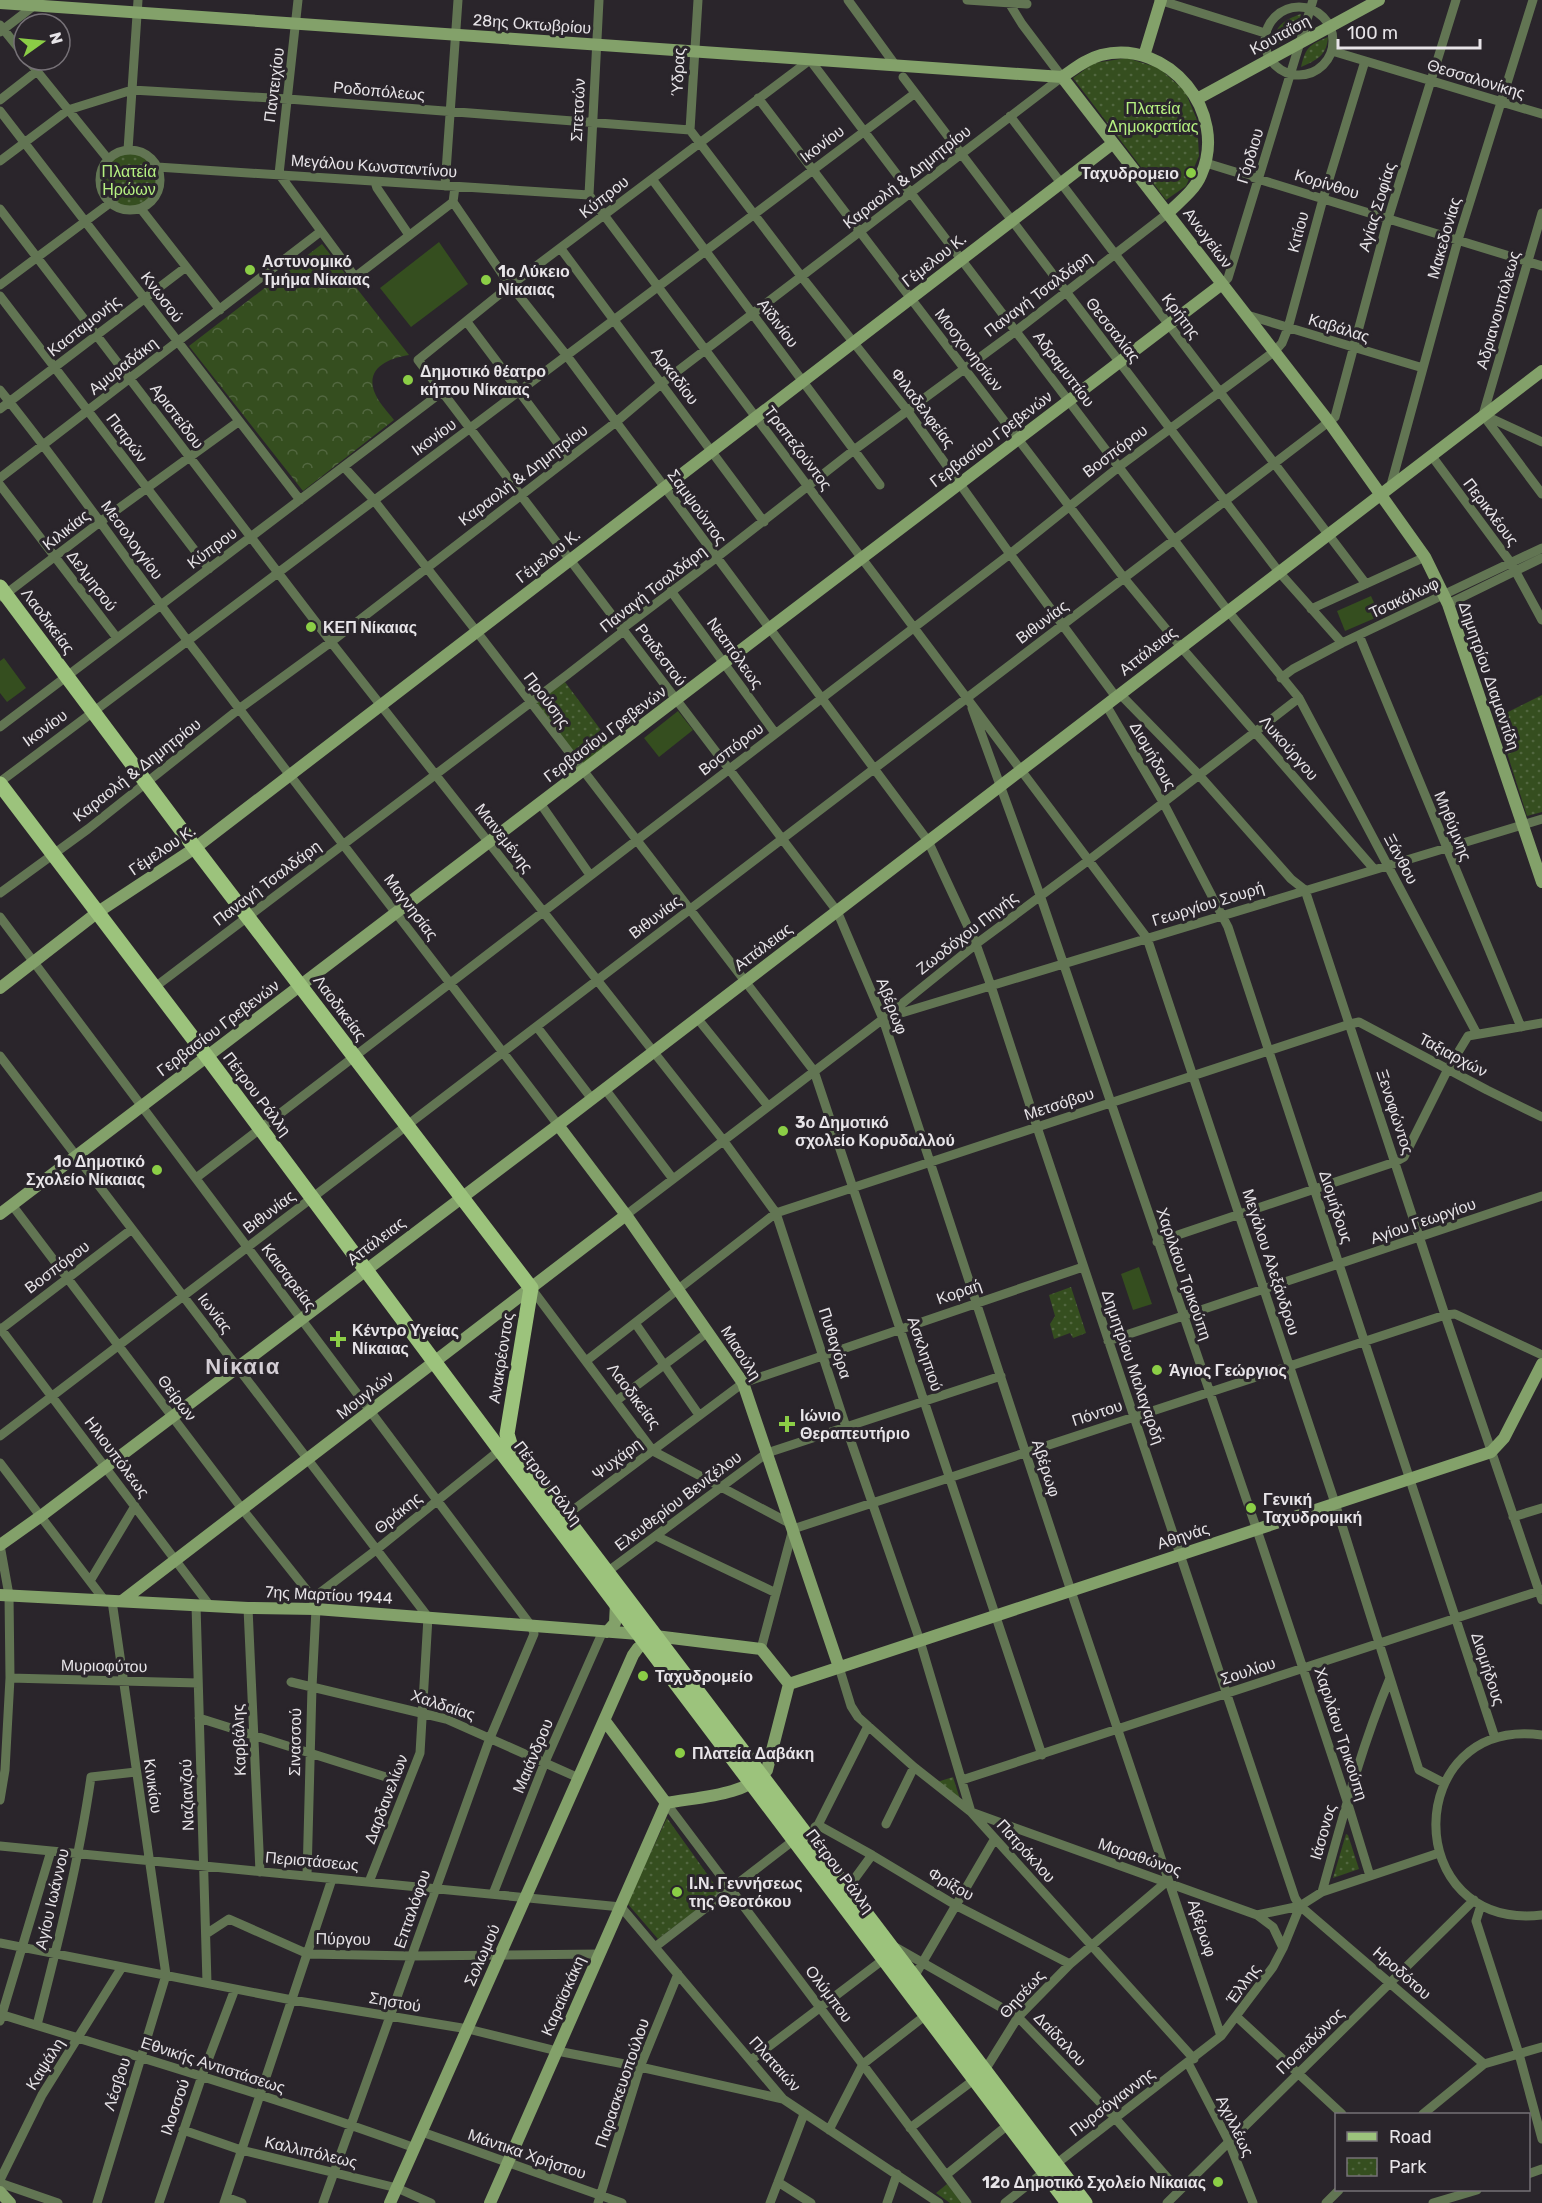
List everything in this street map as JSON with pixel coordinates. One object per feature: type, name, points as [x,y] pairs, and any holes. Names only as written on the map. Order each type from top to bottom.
[{"type":"main road","points":[[1144,56],[1161,0]]},
{"type":"main road","name":"Κουταΐση","points":[[1197,99],[1379,0]]},
{"type":"main road","name":"28ης Οκτωβρίου","points":[[0,3],[138,6],[297,23],[1062,77]]},
{"type":"main road","points":[[1062,77],[1084,62],[1103,54],[1122,53],[1144,56],[1162,63],[1177,73],[1197,99],[1207,129],[1206,163],[1200,178],[1168,213]]},
{"type":"main road","name":"Ανωγείων","points":[[1062,77],[1112,144],[1225,281],[1247,315],[1279,347],[1379,495]]},
{"type":"main road","name":"Γέμελου Κ.","points":[[0,988],[98,912],[195,848],[1112,144]]},
{"type":"main road","name":"Γερβασίου Γρεβενών","points":[[0,1214],[1225,281]]},
{"type":"main road","name":"Αττάλειας","points":[[0,1545],[558,1125],[1542,371]]},
{"type":"main road","name":"Δημητρίου Διαμαντίδη","points":[[1379,495],[1425,557],[1446,600],[1542,882]]},
{"type":"main road","name":"Λαοδικείας","points":[[2,593],[531,1288]]},
{"type":"main road","name":"Πέτρου Ράλλη","points":[[0,783],[616,1603],[647,1638],[757,1780],[806,1833],[848,1889],[926,2015],[980,2074],[1009,2124],[1085,2203]]},
{"type":"main road","name":"Μιαούλη","points":[[558,1125],[626,1215],[743,1383],[839,1667]]},
{"type":"main road","name":"Μουγλών","points":[[113,1601],[176,1560],[243,1510],[626,1215]]},
{"type":"main road","name":"Ανακρέοντος","points":[[507,1434],[531,1288]]},
{"type":"main road","points":[[1491,1452],[1504,1438],[1542,1364]]},
{"type":"main road","name":"Πέτρου Ράλλη","points":[[507,1434],[510,1444],[607,1572],[647,1638]]},
{"type":"main road","name":"Αθηνάς","points":[[789,1684],[1491,1452]]},
{"type":"main road","name":"7ης Μαρτίου 1944","points":[[5,1595],[248,1608],[315,1603],[428,1617],[605,1631],[647,1638]]},
{"type":"main road","points":[[605,1631],[615,1623],[616,1603]]},
{"type":"main road","points":[[647,1638],[760,1650],[789,1684],[767,1770],[757,1780],[741,1789],[666,1803],[605,1721],[633,1655],[647,1638]]},
{"type":"main road","name":"Σολωμού","points":[[390,2203],[605,1721]]},
{"type":"main road","name":"Καραϊσκάκη","points":[[490,2203],[666,1803]]},
{"type":"main road","name":"Πέτρου Ράλλη","points":[[806,1833],[887,1951],[914,1977],[980,2074],[1050,2168],[1068,2203]]},
{"type":"main road","points":[[0,2192],[10,2203]]},
{"type":"street","name":"Παντειχίου","points":[[279,174],[298,0]]},
{"type":"street","points":[[279,174],[355,277],[453,202],[450,187],[450,112],[458,0]]},
{"type":"street","name":"Σπετσών","points":[[589,195],[599,0]]},
{"type":"street","name":"Ύδρας","points":[[690,130],[698,0]]},
{"type":"street","points":[[848,0],[896,66]]},
{"type":"street","points":[[967,0],[1027,2],[1022,24]]},
{"type":"street","points":[[1161,0],[1265,33]]},
{"type":"street","name":"Αγίας Σοφίας","points":[[1329,422],[1335,417],[1388,219],[1456,0]]},
{"type":"street","name":"Μακεδονίας","points":[[1391,485],[1458,240],[1533,0]]},
{"type":"street","name":"Ανωγείων","points":[[1009,3],[1062,77]]},
{"type":"street","points":[[1312,3],[1331,26],[1334,38],[1332,51],[1325,64],[1313,73],[1291,75],[1278,68],[1270,59],[1265,47],[1265,33],[1274,17],[1283,10],[1312,3]]},
{"type":"street","name":"Γόρδιου","points":[[1225,281],[1259,179],[1312,3]]},
{"type":"street","points":[[12,41],[1,29],[35,5]]},
{"type":"street","points":[[128,150],[138,6]]},
{"type":"street","name":"Θεσσαλονίκης","points":[[1332,51],[1542,114]]},
{"type":"street","name":"Κύπρου","points":[[418,360],[511,285],[810,60]]},
{"type":"street","name":"Αδραμυττίου","points":[[810,60],[1281,678]]},
{"type":"street","name":"Κιτίου","points":[[1279,347],[1288,328],[1323,199],[1365,61]]},
{"type":"street","points":[[0,100],[36,72]]},
{"type":"street","points":[[38,72],[108,159]]},
{"type":"street","name":"Θεσσαλίας","points":[[903,77],[1279,572],[1342,643]]},
{"type":"street","name":"Καραολή & Δημητρίου","points":[[0,893],[147,783],[239,709],[331,642],[616,422],[662,383],[1062,77]]},
{"type":"street","name":"Ροδοπόλεως","points":[[0,161],[68,110],[132,90],[288,99],[690,130]]},
{"type":"street","name":"Ικονίου","points":[[0,783],[44,747],[373,499],[520,392],[914,94]]},
{"type":"street","name":"Μοσχονησίων","points":[[758,98],[1124,578],[1180,647]]},
{"type":"street","name":"Κνωσού","points":[[0,111],[300,500]]},
{"type":"street","name":"Κρήτης","points":[[1010,116],[1366,584]]},
{"type":"street","points":[[690,130],[699,142]]},
{"type":"street","name":"Φιλαδελφείας","points":[[699,142],[907,410],[1010,554],[1064,624],[1114,698]]},
{"type":"street","points":[[128,150],[145,154],[157,167],[160,176],[156,196],[150,203],[141,208],[125,210],[110,203],[101,192],[99,185],[101,171],[108,159],[120,151],[128,150]]},
{"type":"street","name":"Κορίνθου","points":[[1206,163],[1542,266]]},
{"type":"street","name":"Μεγάλου Κωνσταντίνου","points":[[157,167],[589,195]]},
{"type":"street","name":"Αϊδινίου","points":[[652,179],[880,485]]},
{"type":"street","points":[[375,182],[409,235]]},
{"type":"street","points":[[589,195],[604,216]]},
{"type":"street","name":"Σαμψούντος","points":[[453,202],[511,285],[567,356],[928,841]]},
{"type":"street","points":[[0,285],[110,203]]},
{"type":"street","points":[[141,208],[220,310]]},
{"type":"street","name":"Αριστείδου","points":[[0,209],[331,642]]},
{"type":"street","name":"Παναγή Τσαλδάρη","points":[[155,987],[621,633],[622,628],[764,522],[854,450],[1016,331],[1168,213]]},
{"type":"street","name":"Αδριανουπόλεως","points":[[1484,415],[1542,213]]},
{"type":"street","name":"Τραπεζούντος","points":[[604,216],[863,557],[1021,770]]},
{"type":"street","name":"Αμυραδάκη","points":[[0,478],[45,446],[320,232]]},
{"type":"street","name":"Αρκαδίου","points":[[561,249],[764,522]]},
{"type":"street","name":"Κασταμονής","points":[[0,409],[186,267]]},
{"type":"street","name":"Πατρών","points":[[0,296],[208,569]]},
{"type":"street","name":"Καβάλας","points":[[1247,315],[1423,368]]},
{"type":"street","points":[[467,322],[569,458]]},
{"type":"street","name":"Βοσπόρου","points":[[196,1178],[1010,554],[1120,466],[1279,347]]},
{"type":"street","name":"Ραιδεστού","points":[[418,360],[837,911]]},
{"type":"street","name":"Μεσολογγίου","points":[[0,390],[45,446],[160,606],[239,709]]},
{"type":"street","name":"Κύπρου","points":[[0,727],[442,392]]},
{"type":"street","points":[[1484,415],[1542,442]]},
{"type":"street","points":[[1484,415],[1542,494]]},
{"type":"street","name":"Κιλικίας","points":[[2,593],[55,557],[238,422]]},
{"type":"street","name":"Βιθυνίας","points":[[0,1436],[1329,422]]},
{"type":"street","name":"Περικλέους","points":[[1431,455],[1514,567],[1542,620]]},
{"type":"street","name":"Προύσης","points":[[344,466],[373,499],[477,632],[746,981]]},
{"type":"street","name":"Δελμησού","points":[[0,485],[117,638]]},
{"type":"street","name":"Τσακάλωφ","points":[[1514,567],[1542,548]]},
{"type":"street","points":[[1311,609],[1425,557]]},
{"type":"street","name":"Τσακάλωφ","points":[[1281,678],[1293,669],[1359,635],[1446,600],[1514,567],[1542,558]]},
{"type":"street","name":"Νεαπόλεως","points":[[671,591],[775,733]]},
{"type":"street","name":"Μηθύμνης","points":[[1359,635],[1445,848],[1521,1027]]},
{"type":"street","name":"Μαινεμένης","points":[[331,642],[653,1052]]},
{"type":"street","name":"Λυκούργου","points":[[1180,647],[1374,869]]},
{"type":"street","name":"Ξάνθου","points":[[1281,678],[1299,698],[1477,1034]]},
{"type":"street","name":"Τραπεζούντος","points":[[968,698],[1001,785]]},
{"type":"street","name":"Ξενοφώντος","points":[[1114,698],[1199,775],[1291,879],[1305,890],[1445,1315],[1541,1594]]},
{"type":"street","name":"Διομήδους","points":[[1114,698],[1163,802],[1228,927],[1496,1738]]},
{"type":"street","name":"Ζωοδόχου Πηγής","points":[[626,1215],[1299,698]]},
{"type":"street","name":"Μαγνησίας","points":[[239,709],[397,912],[558,1125]]},
{"type":"street","name":"Μεγάλου Αλεξάνδρου","points":[[1021,770],[1147,938],[1335,1503],[1419,1770],[1444,1783]]},
{"type":"street","name":"Χαριλάου Τρικούπη","points":[[1001,785],[1256,1529],[1370,1876]]},
{"type":"street","points":[[540,803],[590,875]]},
{"type":"street","name":"Γεωργίου Σουρή","points":[[883,1019],[1542,819]]},
{"type":"street","name":"Δημητρίου Μαλαγαρδή","points":[[928,841],[976,944],[991,986],[1036,1127],[1292,1890],[1300,1906]]},
{"type":"street","name":"Αβέρωφ","points":[[837,911],[883,1019],[1025,1453],[1221,2036]]},
{"type":"street","name":"Καισαρείας","points":[[0,917],[532,1627]]},
{"type":"street","name":"Ασκληπιού","points":[[746,981],[814,1071],[1042,1755]]},
{"type":"street","points":[[697,1018],[768,1106]]},
{"type":"street","name":"Ταξιαρχών","points":[[1350,1024],[1359,1022],[1542,1117]]},
{"type":"street","points":[[1157,1242],[1404,1157],[1468,1036],[1542,1023]]},
{"type":"street","name":"Μετσόβου","points":[[776,1213],[1350,1024]]},
{"type":"street","points":[[537,1027],[592,1099]]},
{"type":"street","name":"Πυθαγόρα","points":[[653,1052],[723,1140],[776,1213],[846,1427],[920,1641],[971,1812]]},
{"type":"street","name":"Ιωνίας","points":[[0,1056],[428,1617]]},
{"type":"street","points":[[605,1089],[673,1179]]},
{"type":"street","name":"Αγίου Γεωργίου","points":[[1108,1341],[1542,1196]]},
{"type":"street","name":"Θείρων","points":[[12,1205],[315,1603]]},
{"type":"street","points":[[586,1361],[776,1213]]},
{"type":"street","name":"Βοσπόρου","points":[[0,1329],[132,1229]]},
{"type":"street","name":"Κοραή","points":[[743,1383],[1083,1267]]},
{"type":"street","name":"Λαοδικείας","points":[[531,1288],[653,1451]]},
{"type":"street","points":[[1445,1315],[1455,1314],[1542,1355]]},
{"type":"street","name":"Πόντου","points":[[792,1526],[872,1503],[1445,1315]]},
{"type":"street","points":[[635,1323],[699,1415]]},
{"type":"street","name":"Ηλιουπόλεως","points":[[0,1329],[210,1606]]},
{"type":"street","points":[[616,1401],[708,1332]]},
{"type":"street","points":[[767,1453],[1001,1376]]},
{"type":"street","name":"Ψυχάρη","points":[[565,1516],[743,1383]]},
{"type":"street","name":"Θράκης","points":[[315,1603],[376,1550],[500,1450]]},
{"type":"street","points":[[653,1451],[792,1526],[760,1650]]},
{"type":"street","name":"Ελευθερίου Βενιζέλου","points":[[607,1572],[767,1453]]},
{"type":"street","points":[[0,1463],[90,1581],[113,1601]]},
{"type":"street","points":[[90,1581],[135,1506]]},
{"type":"street","points":[[1514,1516],[1542,1508]]},
{"type":"street","points":[[656,1536],[776,1593]]},
{"type":"street","points":[[0,1545],[10,1678],[4,1720],[0,1800]]},
{"type":"street","name":"Σουλίου","points":[[962,1780],[1228,1694],[1379,1642],[1541,1594]]},
{"type":"street","name":"Κινικίου","points":[[113,1601],[166,1975]]},
{"type":"street","name":"Σινασσού","points":[[307,1876],[315,1603]]},
{"type":"street","name":"Ναζιανζού","points":[[196,1605],[207,1983]]},
{"type":"street","name":"Καρβάλης","points":[[248,1608],[260,1872]]},
{"type":"street","name":"Δαρδανελίων","points":[[369,1882],[420,1753],[428,1617]]},
{"type":"street","name":"Επταλόφου","points":[[322,2203],[490,1738],[534,1634],[532,1627]]},
{"type":"street","name":"Μαιάνδρου","points":[[493,1894],[545,1762],[605,1631]]},
{"type":"street","name":"Πατρόκλου","points":[[839,1667],[854,1712],[914,1767],[971,1812],[1092,1946],[1191,2061]]},
{"type":"street","name":"Μυριοφύτου","points":[[10,1678],[198,1683]]},
{"type":"street","name":"Ιάσονος","points":[[1322,1892],[1347,1802],[1378,1706],[1390,1678]]},
{"type":"street","name":"Χαλδαίας","points":[[291,1682],[462,1724],[579,1778]]},
{"type":"street","points":[[200,1718],[386,1777]]},
{"type":"street","points":[[655,1947],[806,1833],[868,1726]]},
{"type":"street","points":[[1542,1735],[1517,1733],[1496,1738],[1466,1756],[1444,1783],[1439,1796],[1434,1825],[1439,1853],[1453,1879],[1477,1902],[1514,1916],[1542,1915]]},
{"type":"street","points":[[886,1824],[914,1767]]},
{"type":"street","name":"Αγίου Ιωάννου","points":[[37,2025],[78,1854],[91,1777],[136,1772]]},
{"type":"street","name":"Ολύμπου","points":[[666,1803],[967,2203]]},
{"type":"street","name":"Μαραθώνος","points":[[971,1812],[1257,1915],[1273,1927],[1283,1948]]},
{"type":"street","name":"Φρίξου","points":[[806,1833],[872,1854],[957,1906],[1070,1964]]},
{"type":"street","points":[[914,1977],[994,1840]]},
{"type":"street","name":"Περιστάσεως","points":[[0,1846],[621,1907]]},
{"type":"street","points":[[1,2016],[51,1851]]},
{"type":"street","points":[[1257,1915],[1300,1906],[1322,1892],[1439,1853]]},
{"type":"street","points":[[848,1889],[872,1854]]},
{"type":"street","points":[[242,2203],[224,2200],[332,1879]]},
{"type":"street","name":"Θησέως","points":[[980,2074],[1018,2017],[1070,1964],[1168,1883]]},
{"type":"street","points":[[1477,1902],[1476,1922],[1519,2054],[1542,2139]]},
{"type":"street","name":"Ποσειδώνος","points":[[1167,2203],[1477,1902]]},
{"type":"street","name":"Έλλης","points":[[1191,2061],[1221,2036],[1273,1967],[1300,1906]]},
{"type":"street","name":"Ηροδότου","points":[[1300,1906],[1484,2064]]},
{"type":"street","name":"Πλαταιών","points":[[621,1907],[783,2098],[939,2203]]},
{"type":"street","name":"Πύργου","points":[[206,1934],[229,1919],[308,1954],[412,1956],[600,1954]]},
{"type":"street","name":"Σηστού","points":[[0,1943],[292,2000],[468,2029],[557,2051],[783,2098]]},
{"type":"street","points":[[751,2060],[887,1951]]},
{"type":"street","name":"Δαίδαλου","points":[[887,1951],[924,1963],[1018,2017],[1115,2118],[1179,2191]]},
{"type":"street","name":"Καψάλη","points":[[0,2182],[42,2096],[122,1967]]},
{"type":"street","name":"Παρασκευοπούλου","points":[[599,2199],[640,2067],[678,1974]]},
{"type":"street","name":"Λέσβου","points":[[97,2203],[166,1975]]},
{"type":"street","name":"Ιλοσσού","points":[[159,2203],[202,2076],[235,1989]]},
{"type":"street","points":[[829,2130],[862,2064],[926,2015]]},
{"type":"street","name":"Εθνικής Αντιστάσεως","points":[[1,2016],[202,2076],[415,2148]]},
{"type":"street","points":[[1237,2017],[1340,2113]]},
{"type":"street","points":[[1425,2113],[1484,2064],[1542,2047]]},
{"type":"street","name":"Πυρσόγιαννης","points":[[1005,2203],[1191,2061]]},
{"type":"street","name":"Αχιλλέως","points":[[1191,2061],[1253,2203]]},
{"type":"street","points":[[910,2128],[980,2074]]},
{"type":"street","points":[[770,2203],[804,2114]]},
{"type":"street","points":[[946,2175],[1009,2124]]},
{"type":"street","name":"Καλλιπόλεως","points":[[183,2130],[241,2150],[397,2188],[431,2203]]},
{"type":"street","name":"Μάντικα Χρήστου","points":[[422,2132],[599,2199],[622,2203]]},
{"type":"street","points":[[887,2203],[897,2174]]},
{"type":"street","points":[[0,2182],[58,2203]]},
{"type":"street","points":[[778,2182],[811,2203]]},
{"type":"street","points":[[1326,2203],[1339,2191]]},
{"type":"street","points":[[1433,2203],[1460,2199],[1475,2191]]},
{"type":"green space","points":[[1301,14],[1296,30],[1288,40],[1277,45],[1272,43],[1276,31],[1282,24]]},
{"type":"green space","points":[[1328,37],[1323,53],[1301,67],[1309,48]]},
{"type":"green space","name":"Πλατεία Δημοκρατίας","points":[[1127,58],[1159,68],[1185,91],[1197,120],[1199,156],[1186,186],[1166,200],[1073,78],[1094,63]]},
{"type":"green space","name":"Πλατεία Ηρώων","points":[[129,153],[148,161],[156,180],[148,199],[129,207],[110,199],[102,180],[110,161]]},
{"type":"green space","points":[[439,242],[468,284],[411,327],[380,288]]},
{"type":"green space","points":[[322,244],[409,355],[387,361],[373,376],[374,391],[394,420],[303,491],[189,346]]},
{"type":"green space","points":[[1371,596],[1380,616],[1345,631],[1337,611]]},
{"type":"green space","points":[[4,658],[26,688],[7,702],[0,693],[0,661]]},
{"type":"green space","points":[[565,682],[612,745],[582,767],[535,704]]},
{"type":"green space","points":[[1542,695],[1542,812],[1527,816],[1496,718]]},
{"type":"green space","points":[[678,711],[693,730],[659,757],[644,738]]},
{"type":"green space","points":[[1139,1267],[1152,1304],[1133,1310],[1121,1274]]},
{"type":"green space","points":[[1071,1287],[1086,1333],[1073,1338],[1070,1333],[1054,1339],[1050,1324],[1055,1316],[1049,1295]]},
{"type":"green space","points":[[953,1777],[960,1799],[937,1782]]},
{"type":"green space","points":[[667,1818],[720,1892],[658,1939],[627,1903]]},
{"type":"green space","points":[[1346,1834],[1359,1869],[1333,1878]]},
{"type":"green space","points":[[947,2184],[962,2203],[950,2203],[936,2193]]},
{"type":"place","name":"Ταχυδρομειο","points":[[1191,173]]},
{"type":"place","name":"Αστυνομικό Τμήμα Νίκαιας","points":[[250,270]]},
{"type":"place","name":"1ο Λύκειο Νίκαιας","points":[[486,280]]},
{"type":"place","name":"Δημοτικό θέατρο κήπου Νίκαιας","points":[[408,380]]},
{"type":"place","name":"ΚΕΠ Νίκαιας","points":[[311,627]]},
{"type":"place","name":"3ο Δημοτικό σχολείο Κορυδαλλού","points":[[783,1131]]},
{"type":"place","name":"1ο Δημοτικό Σχολείο Νίκαιας","points":[[157,1170]]},
{"type":"place","name":"Κέντρο Υγείας Νίκαιας","points":[[338,1339]]},
{"type":"place","name":"Άγιος Γεώργιος","points":[[1157,1370]]},
{"type":"place","name":"Ιώνιο Θεραπευτήριο","points":[[787,1424]]},
{"type":"place","name":"Γενική Ταχυδρομική","points":[[1251,1508]]},
{"type":"place","name":"Ταχυδρομείο","points":[[643,1676]]},
{"type":"place","name":"Πλατεία Δαβάκη","points":[[680,1753]]},
{"type":"place","name":"Ι.Ν. Γεννήσεως της Θεοτόκου","points":[[677,1892]]},
{"type":"place","name":"12ο Δημοτικό Σχολείο Νίκαιας","points":[[1218,2182]]},
{"type":"district","name":"Νίκαια","points":[[243,1366]]}]
